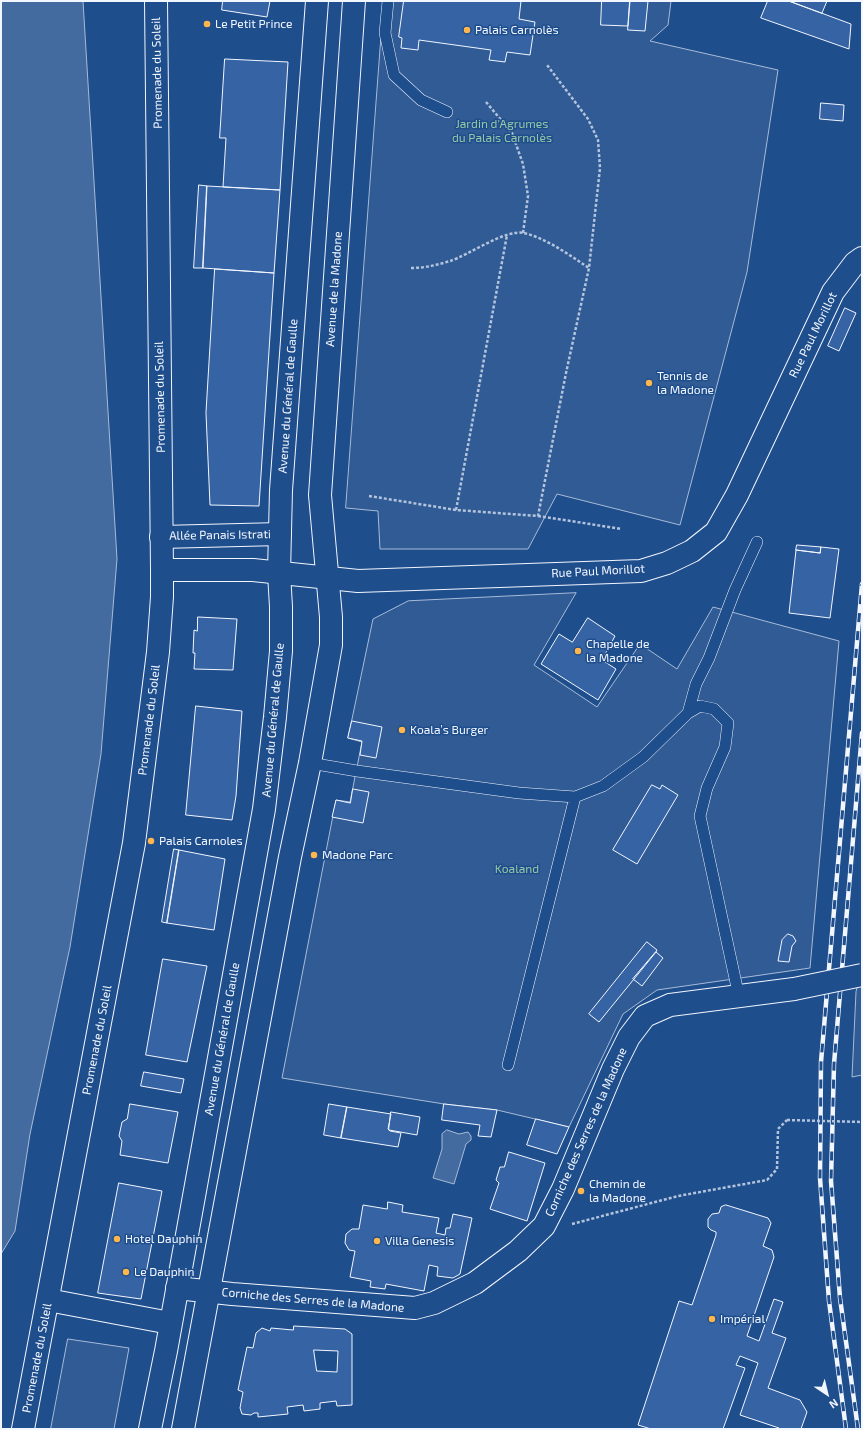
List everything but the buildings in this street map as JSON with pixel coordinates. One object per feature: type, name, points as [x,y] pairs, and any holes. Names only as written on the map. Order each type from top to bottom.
[{"type":"street","name":"Promenade du Soleil","points":[[23,1429],[134,843],[158,652],[162,597],[162,570],[156,1]]},
{"type":"street","name":"Avenue du Général de Gaulle","points":[[150,1429],[166,1351],[264,809],[275,717],[281,651],[279,572],[282,482],[317,1]]},
{"type":"street","name":"Avenue de la Madone","points":[[327,578],[320,495],[354,1]]},
{"type":"street","name":"Rue Paul Morillot","points":[[279,572],[358,581],[641,571],[667,563],[692,551],[716,532],[737,495],[832,292],[855,263],[862,258]]},
{"type":"street","name":"Allée Panais Istrati","points":[[161,537],[280,534]]},
{"type":"street","points":[[162,570],[253,570],[279,572]]},
{"type":"street","points":[[183,1429],[290,857],[310,763],[331,645],[331,617],[327,578]]},
{"type":"street","name":"Corniche des Serres de la Madone","points":[[177,1288],[232,1294],[415,1308],[434,1303],[475,1283],[518,1251],[544,1226],[563,1189],[613,1070],[629,1037],[645,1016],[670,1006],[794,989],[862,975]]},
{"type":"street","points":[[48,1300],[170,1323]]},
{"type":"lane","points":[[388,1],[385,33],[394,75],[421,100],[447,112]]},
{"type":"lane","points":[[688,713],[696,684],[709,658],[735,590],[757,542]]},
{"type":"lane","points":[[310,763],[356,771],[511,792],[575,797],[603,786],[643,757],[688,713],[700,706],[714,709],[728,723],[725,747],[707,788],[700,816],[739,997]]},
{"type":"lane","points":[[508,1065],[575,797]]},
{"type":"path","points":[[538,516],[566,373],[589,268],[600,168],[598,140],[588,119],[548,66]]},
{"type":"path","points":[[486,102],[512,133],[523,164],[528,196],[523,233]]},
{"type":"path","points":[[411,268],[426,268],[451,261],[507,235],[523,233],[543,240],[589,268]]},
{"type":"path","points":[[456,510],[507,235]]},
{"type":"path","points":[[369,496],[456,510],[538,516],[622,530]]},
{"type":"path","points":[[544,1226],[568,1225],[678,1196],[767,1180],[777,1169],[778,1129],[787,1120],[862,1122]]},
{"type":"shaded area","points":[[1,1],[83,1],[117,559],[101,754],[70,947],[30,1134],[15,1231],[1,1254]]},
{"type":"shaded area","name":"Jardin d'Agrumes du Palais Carnolès","points":[[384,1],[671,1],[668,25],[650,41],[778,70],[747,272],[680,525],[557,494],[528,549],[380,549],[378,511],[346,508]]},
{"type":"shaded area","name":"Koaland","points":[[576,593],[534,665],[597,707],[640,644],[677,669],[713,607],[839,641],[810,968],[657,990],[623,1014],[569,1127],[497,1110],[444,1104],[282,1078],[336,800],[350,802],[362,742],[348,738],[373,619],[408,601]]},
{"type":"shaded area","points":[[862,969],[862,1075],[852,1077],[856,992]]},
{"type":"shaded area","points":[[447,1130],[459,1134],[468,1132],[471,1136],[471,1140],[466,1144],[454,1184],[433,1178],[442,1149],[442,1134]]},
{"type":"shaded area","points":[[68,1339],[129,1348],[114,1429],[51,1429]]},
{"type":"railway","points":[[846,1429],[829,1301],[820,1178],[821,1062],[862,584]]},
{"type":"railway","points":[[858,1429],[840,1298],[831,1181],[834,1064],[862,733]]},
{"type":"place","name":"Le Petit Prince","points":[[207,24]]},
{"type":"place","name":"Palais Carnolès","points":[[467,30]]},
{"type":"place","name":"Tennis de la Madone","points":[[649,383]]},
{"type":"place","name":"Chapelle de la Madone","points":[[578,651]]},
{"type":"place","name":"Koala’s Burger","points":[[402,730]]},
{"type":"place","name":"Palais Carnoles","points":[[151,841]]},
{"type":"place","name":"Madone Parc","points":[[314,855]]},
{"type":"place","name":"Chemin de la Madone","points":[[581,1191]]},
{"type":"place","name":"Hotel Dauphin","points":[[117,1239]]},
{"type":"place","name":"Villa Genesis","points":[[377,1241]]},
{"type":"place","name":"Le Dauphin","points":[[126,1272]]},
{"type":"place","name":"Impérial","points":[[712,1319]]}]
